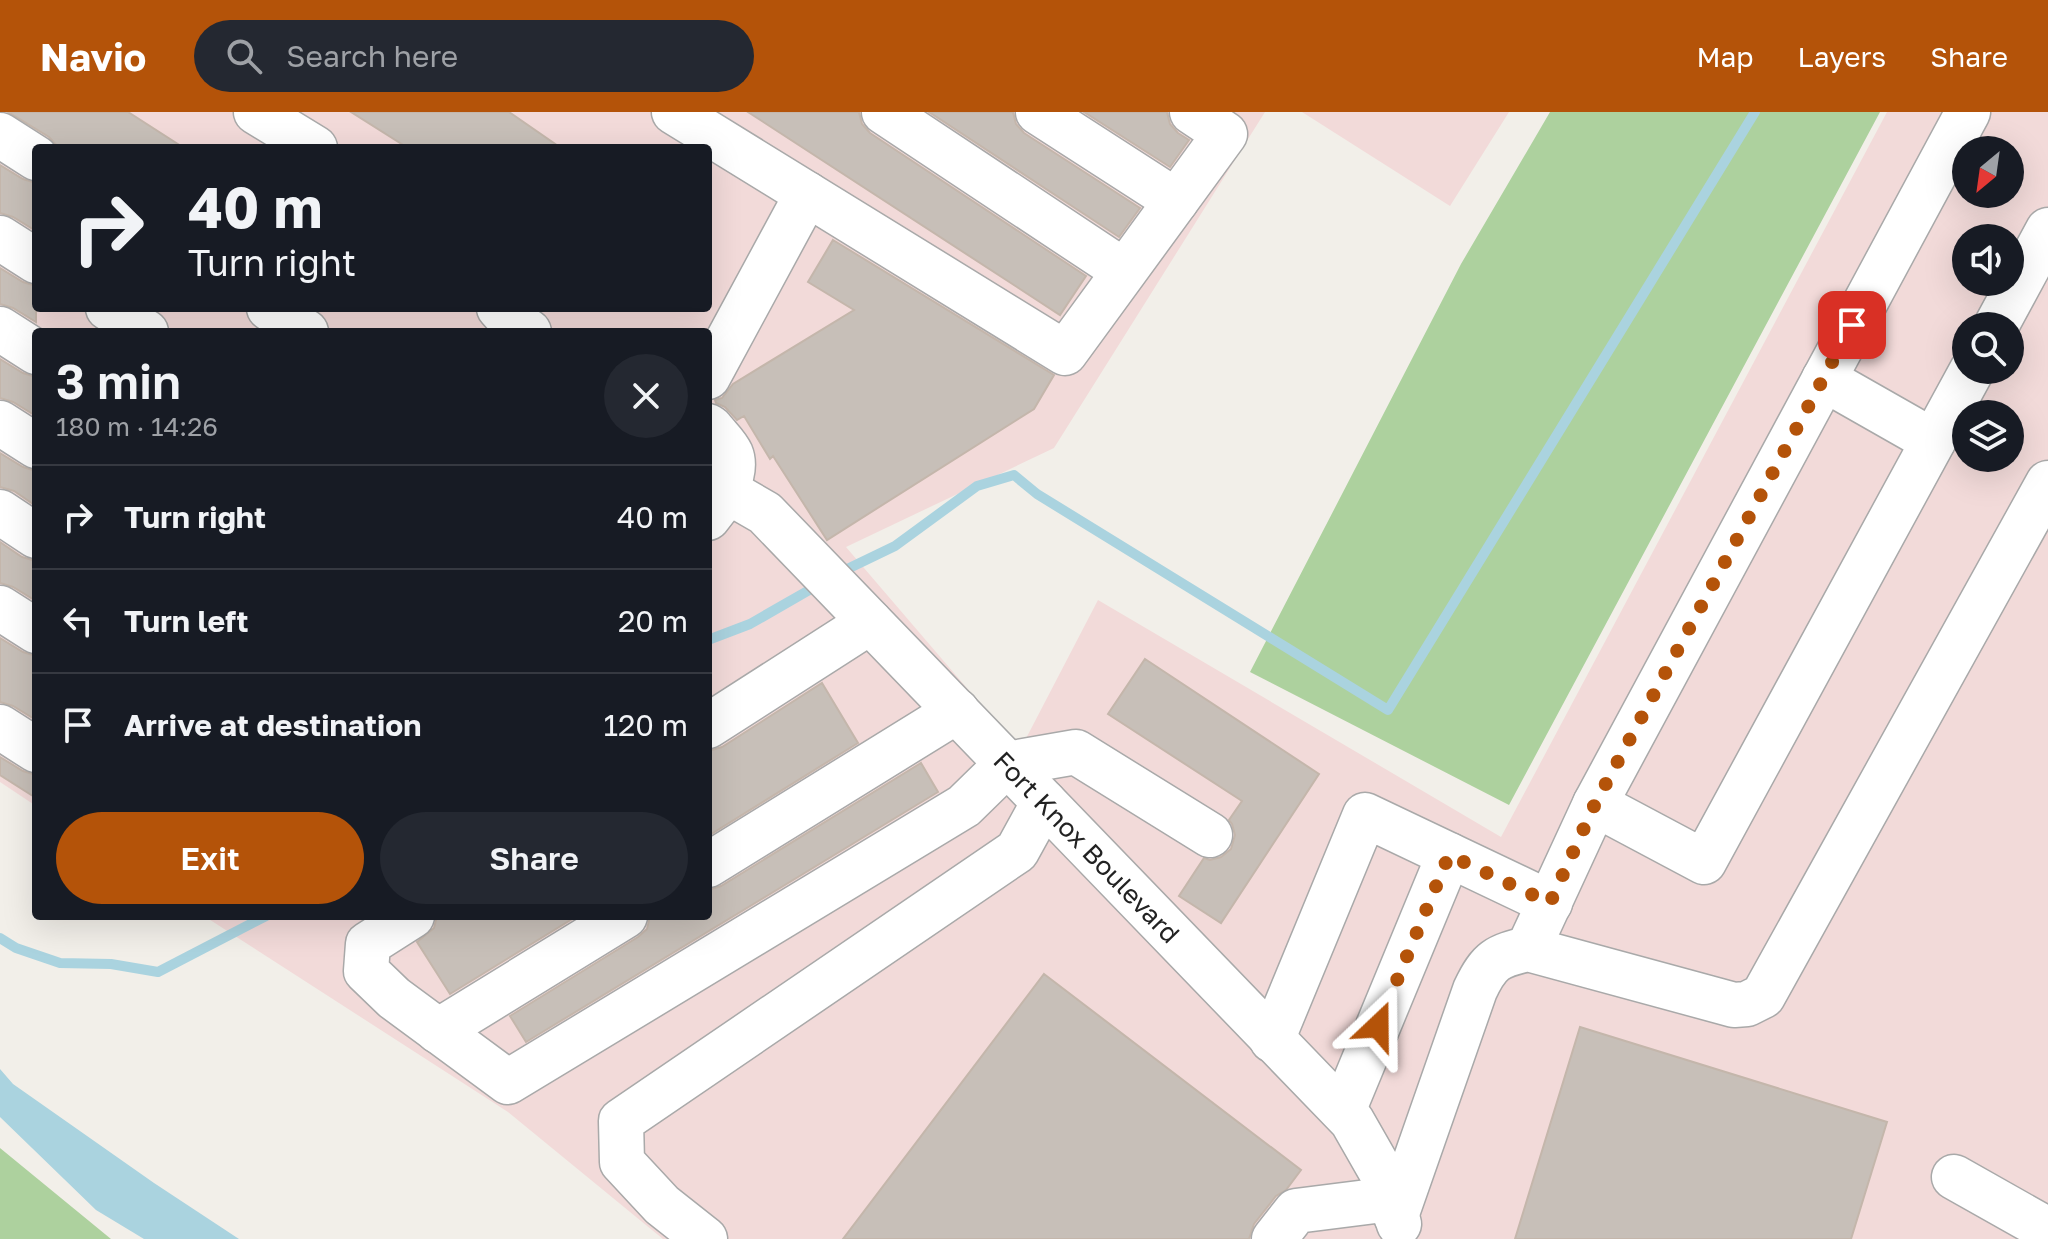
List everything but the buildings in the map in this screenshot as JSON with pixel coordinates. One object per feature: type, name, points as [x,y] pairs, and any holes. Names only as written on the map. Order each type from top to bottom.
[{"type":"lane","points":[[256,112],[308,144]]},
{"type":"lane","points":[[674,112],[1065,353],[1225,134],[1192,112]]},
{"type":"lane","points":[[884,112],[1124,271]]},
{"type":"lane","points":[[1038,112],[1176,201]]},
{"type":"lane","points":[[1528,949],[1595,804],[1968,112]]},
{"type":"lane","points":[[0,135],[32,155]]},
{"type":"lane","points":[[712,370],[807,194]]},
{"type":"lane","points":[[2004,312],[2048,230]]},
{"type":"lane","points":[[0,238],[32,258]]},
{"type":"lane","points":[[114,312],[140,328]]},
{"type":"lane","points":[[275,312],[300,328]]},
{"type":"lane","points":[[503,312],[523,328]]},
{"type":"lane","points":[[0,329],[32,349]]},
{"type":"lane","points":[[1824,379],[1933,441]]},
{"type":"lane","points":[[1595,804],[1704,862],[1964,384]]},
{"type":"lane","points":[[0,423],[32,443]]},
{"type":"lane","points":[[712,429],[731,453],[734,469],[717,504]]},
{"type":"lane","points":[[1274,1239],[1296,1211],[1397,1218],[1475,990],[1484,971],[1502,955],[1528,949],[1734,1005],[1747,1004],[1763,996],[2048,483]]},
{"type":"lane","name":"Fort Knox Boulevard","points":[[717,504],[765,513],[1343,1111],[1384,1177],[1397,1218]]},
{"type":"lane","points":[[0,512],[32,533]]},
{"type":"lane","points":[[0,608],[32,628]]},
{"type":"lane","points":[[712,723],[859,610]]},
{"type":"lane","points":[[712,863],[957,711]]},
{"type":"lane","points":[[0,727],[32,747]]},
{"type":"lane","points":[[406,920],[368,944],[366,971],[394,998],[508,1082],[964,806],[1007,764],[1076,752],[1210,835]]},
{"type":"lane","points":[[705,1239],[662,1205],[622,1162],[621,1121],[1017,851],[1044,802]]},
{"type":"lane","points":[[1272,1040],[1365,815],[1550,903]]},
{"type":"lane","points":[[1343,1111],[1449,855]]},
{"type":"lane","points":[[438,1031],[618,920]]},
{"type":"lane","points":[[1954,1177],[2046,1223]]},
{"type":"shaded area","points":[[0,112],[1265,112],[1054,448],[846,547],[1020,750],[1098,600],[1501,837],[1887,112],[2048,112],[2048,1239],[663,1239],[508,1112],[210,920],[712,920],[712,328],[32,328],[32,803],[0,782]]},
{"type":"shaded area","points":[[1302,112],[1509,112],[1450,206]]},
{"type":"green space","points":[[1550,112],[1880,112],[1509,805],[1250,672],[1461,264]]},
{"type":"green space","points":[[0,1148],[111,1239],[0,1239]]},
{"type":"water","points":[[0,1069],[13,1084],[239,1239],[144,1239],[96,1210],[0,1117]]},
{"type":"waterway","points":[[839,573],[895,546],[977,486],[1014,475],[1037,494],[1388,710],[1755,112]]},
{"type":"waterway","points":[[712,638],[750,624],[818,585]]},
{"type":"waterway","points":[[0,938],[16,948],[60,963],[111,964],[158,972],[258,920]]},
{"type":"route","points":[[1378,1026],[1449,855],[1550,903],[1595,804],[1852,325]]}]
